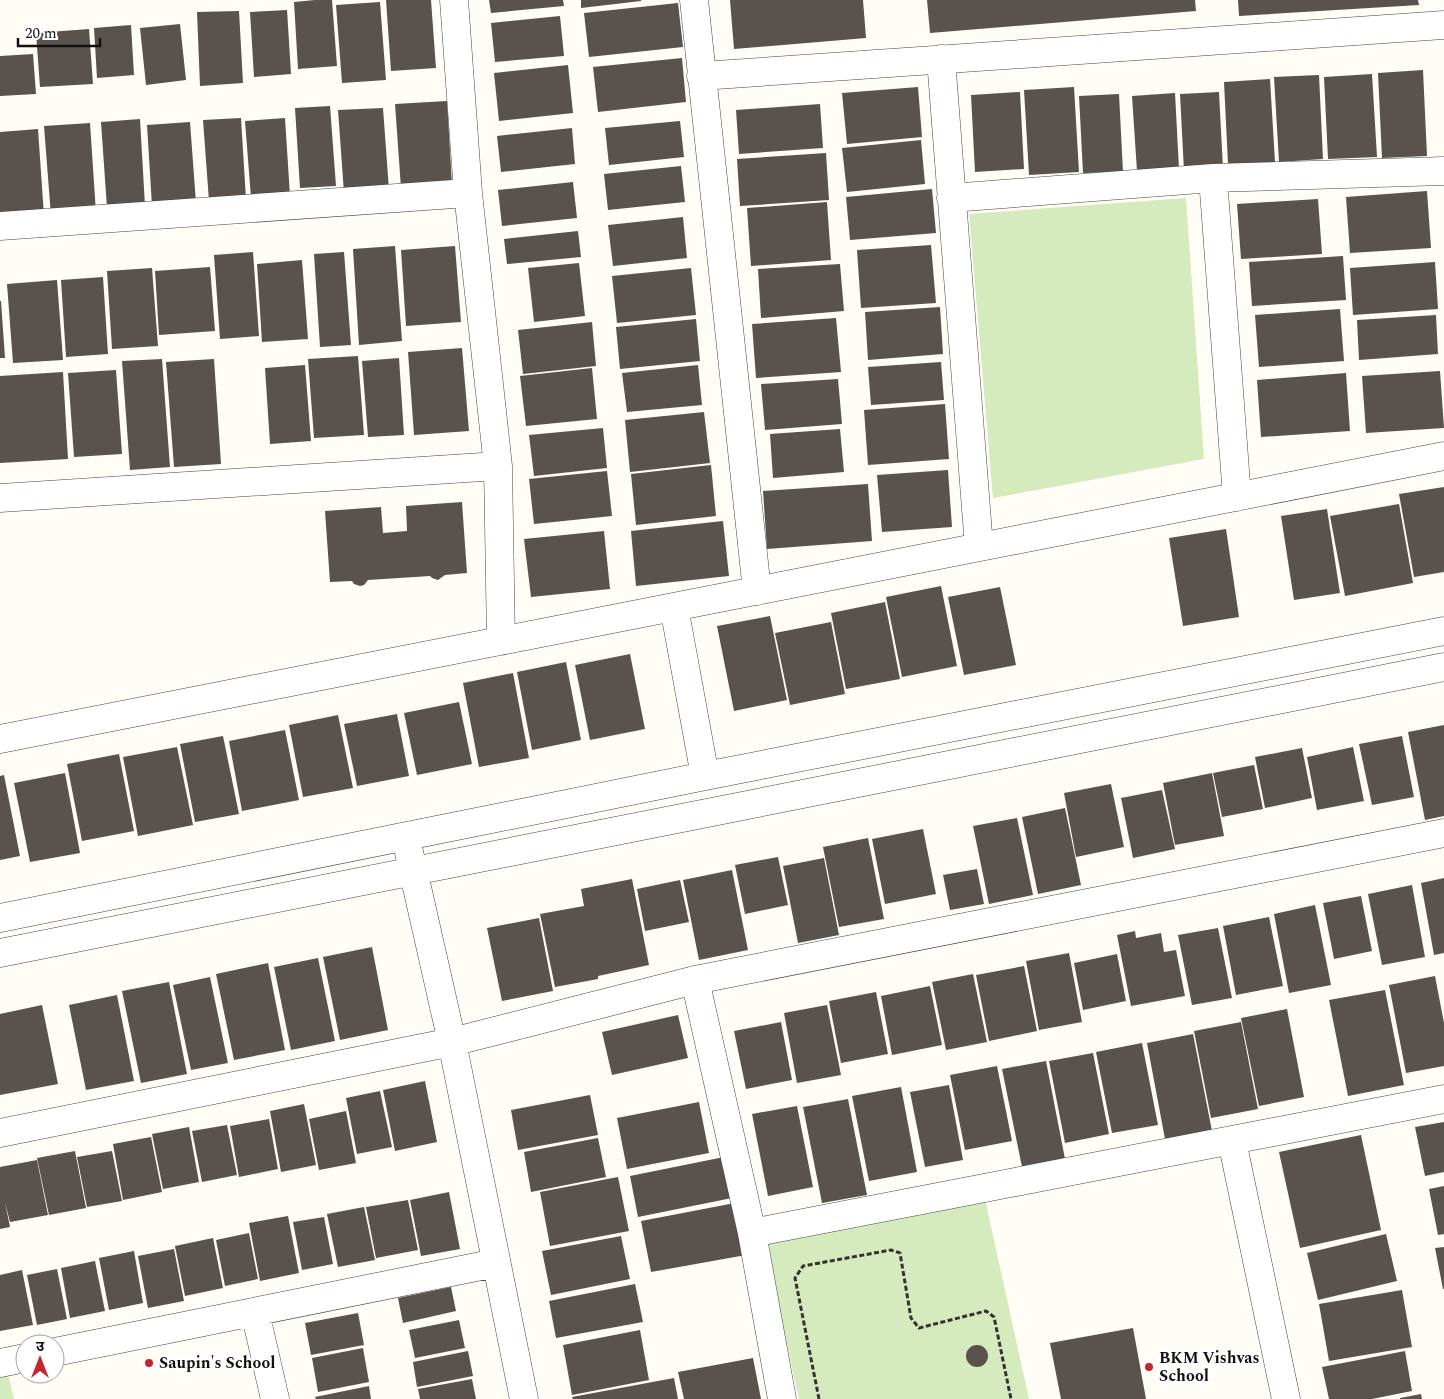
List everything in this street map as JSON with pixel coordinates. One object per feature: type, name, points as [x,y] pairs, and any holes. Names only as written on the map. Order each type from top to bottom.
[{"type":"street","points":[[454,0],[468,193],[498,466],[501,641]]},
{"type":"street","points":[[694,0],[757,591]]},
{"type":"street","points":[[701,76],[1444,25]]},
{"type":"street","points":[[941,59],[979,547]]},
{"type":"street","points":[[951,198],[1214,178],[1444,171]]},
{"type":"street","points":[[1214,178],[1237,497]]},
{"type":"street","points":[[0,226],[468,193]]},
{"type":"street","points":[[0,739],[1444,456]]},
{"type":"street","points":[[0,498],[498,466]]},
{"type":"street","points":[[674,607],[705,776]]},
{"type":"street","points":[[0,918],[705,776],[1444,631]]},
{"type":"street","points":[[0,953],[1444,667]]},
{"type":"street","points":[[0,1133],[452,1042],[695,980],[1444,832]]},
{"type":"street","points":[[406,837],[452,1042],[524,1399]]},
{"type":"street","points":[[695,980],[752,1233],[782,1399]]},
{"type":"street","points":[[752,1233],[1444,1099]]},
{"type":"street","points":[[1232,1141],[1286,1399]]},
{"type":"street","points":[[65,1350],[496,1263]]},
{"type":"street","points":[[256,1312],[275,1399]]},
{"type":"street","points":[[0,1363],[15,1360]]},
{"type":"path","points":[[819,1399],[795,1278],[804,1266],[891,1250],[900,1253],[911,1318],[919,1328],[986,1311],[994,1317],[1011,1399]]},
{"type":"green space","points":[[1186,198],[1204,459],[993,498],[969,214]]},
{"type":"green space","points":[[983,1190],[1029,1399],[799,1399],[763,1237]]},
{"type":"green space","points":[[7,1370],[14,1399],[0,1399],[0,1371]]},
{"type":"building","points":[[332,0],[337,66],[298,69],[294,2]]},
{"type":"building","points":[[386,0],[431,0],[436,68],[391,71]]},
{"type":"building","points":[[489,0],[563,0],[564,6],[491,13]]},
{"type":"building","points":[[581,0],[641,0],[641,1],[581,8]]},
{"type":"building","points":[[730,0],[863,0],[866,38],[734,49]]},
{"type":"building","points":[[927,0],[1195,0],[1196,11],[930,33]]},
{"type":"building","points":[[1238,0],[1418,0],[1419,5],[1239,16]]},
{"type":"building","points":[[380,2],[386,80],[342,83],[336,5]]},
{"type":"building","points":[[678,3],[683,47],[589,57],[584,13]]},
{"type":"building","points":[[287,10],[291,74],[254,77],[250,12]]},
{"type":"building","points":[[239,11],[243,83],[200,86],[197,12]]},
{"type":"building","points":[[560,16],[564,56],[495,62],[491,23]]},
{"type":"building","points":[[180,24],[186,80],[146,85],[140,28]]},
{"type":"building","points":[[131,25],[134,75],[97,78],[94,28]]},
{"type":"building","points":[[89,29],[93,84],[40,87],[36,33]]},
{"type":"building","points":[[33,54],[36,94],[0,96],[0,56]]},
{"type":"building","points":[[682,58],[686,102],[598,112],[593,67]]},
{"type":"building","points":[[568,65],[573,113],[499,121],[494,73]]},
{"type":"building","points":[[1423,70],[1427,156],[1382,158],[1378,73]]},
{"type":"building","points":[[1372,74],[1377,157],[1328,159],[1324,77]]},
{"type":"building","points":[[1319,75],[1323,159],[1279,162],[1274,77]]},
{"type":"building","points":[[1270,79],[1275,162],[1228,164],[1224,82]]},
{"type":"building","points":[[918,87],[922,137],[847,144],[842,93]]},
{"type":"building","points":[[1074,87],[1079,172],[1029,175],[1024,90]]},
{"type":"building","points":[[1020,92],[1024,169],[975,172],[971,95]]},
{"type":"building","points":[[1219,92],[1223,169],[1184,171],[1180,94]]},
{"type":"building","points":[[1175,93],[1179,169],[1137,171],[1132,96]]},
{"type":"building","points":[[1119,94],[1123,172],[1083,173],[1079,96]]},
{"type":"building","points":[[447,101],[452,184],[401,188],[395,104]]},
{"type":"building","points":[[820,104],[823,148],[739,154],[736,110]]},
{"type":"building","points":[[330,106],[336,186],[300,188],[295,108]]},
{"type":"building","points":[[383,108],[389,190],[344,193],[338,110]]},
{"type":"building","points":[[241,118],[246,199],[209,201],[203,120]]},
{"type":"building","points":[[285,118],[290,196],[251,198],[245,121]]},
{"type":"building","points":[[140,119],[145,206],[107,208],[101,122]]},
{"type":"building","points":[[680,121],[684,157],[609,165],[605,128]]},
{"type":"building","points":[[190,122],[196,203],[152,206],[147,125]]},
{"type":"building","points":[[90,123],[96,213],[51,216],[44,126]]},
{"type":"building","points":[[572,128],[575,164],[501,172],[497,136]]},
{"type":"building","points":[[38,129],[44,216],[0,219],[0,132]]},
{"type":"building","points":[[921,140],[925,184],[847,192],[842,148]]},
{"type":"building","points":[[826,153],[829,200],[740,206],[737,159]]},
{"type":"building","points":[[681,166],[685,202],[608,210],[604,174]]},
{"type":"building","points":[[573,182],[577,218],[502,226],[498,190]]},
{"type":"building","points":[[932,189],[936,233],[850,240],[846,197]]},
{"type":"building","points":[[1427,191],[1431,248],[1350,253],[1346,197]]},
{"type":"building","points":[[1318,199],[1322,254],[1241,259],[1237,204]]},
{"type":"building","points":[[827,202],[831,260],[751,266],[747,208]]},
{"type":"building","points":[[683,217],[687,258],[613,266],[608,225]]},
{"type":"building","points":[[578,231],[581,257],[507,264],[504,239]]},
{"type":"building","points":[[931,245],[936,303],[861,308],[857,250]]},
{"type":"building","points":[[395,246],[402,341],[359,345],[353,249]]},
{"type":"building","points":[[455,246],[461,322],[406,326],[401,250]]},
{"type":"building","points":[[253,252],[259,336],[220,339],[214,255]]},
{"type":"building","points":[[344,252],[351,345],[320,347],[314,254]]},
{"type":"building","points":[[1343,256],[1346,300],[1252,306],[1249,262]]},
{"type":"building","points":[[302,260],[308,339],[262,342],[257,264]]},
{"type":"building","points":[[1435,262],[1438,309],[1353,315],[1350,268]]},
{"type":"building","points":[[579,263],[585,316],[534,322],[528,268]]},
{"type":"building","points":[[840,264],[844,311],[761,318],[758,269]]},
{"type":"building","points":[[210,267],[215,331],[159,335],[155,271]]},
{"type":"building","points":[[152,268],[158,346],[112,349],[107,271]]},
{"type":"building","points":[[691,268],[696,315],[617,323],[612,276]]},
{"type":"building","points":[[103,277],[108,354],[66,357],[61,280]]},
{"type":"building","points":[[57,280],[63,360],[13,363],[7,284]]},
{"type":"building","points":[[1,301],[5,358],[0,358]]},
{"type":"building","points":[[940,307],[943,354],[868,360],[865,312]]},
{"type":"building","points":[[1340,309],[1344,361],[1259,367],[1255,315]]},
{"type":"building","points":[[1436,315],[1438,354],[1359,360],[1357,320]]},
{"type":"building","points":[[836,318],[841,372],[756,378],[752,324]]},
{"type":"building","points":[[696,319],[700,361],[620,369],[616,327]]},
{"type":"building","points":[[592,322],[596,366],[523,374],[518,330]]},
{"type":"building","points":[[462,348],[469,431],[414,435],[408,352]]},
{"type":"building","points":[[358,356],[364,435],[314,438],[308,359]]},
{"type":"building","points":[[399,358],[404,435],[368,437],[362,361]]},
{"type":"building","points":[[162,359],[170,467],[130,470],[122,361]]},
{"type":"building","points":[[214,359],[221,464],[174,467],[166,362]]},
{"type":"building","points":[[941,362],[944,400],[871,405],[868,367]]},
{"type":"building","points":[[305,365],[311,441],[270,444],[265,368]]},
{"type":"building","points":[[698,365],[702,405],[627,412],[622,373]]},
{"type":"building","points":[[592,368],[597,419],[526,426],[520,376]]},
{"type":"building","points":[[116,370],[122,454],[74,457],[68,373]]},
{"type":"building","points":[[1440,371],[1444,428],[1366,433],[1362,376]]},
{"type":"building","points":[[63,372],[68,459],[0,463],[0,376]]},
{"type":"building","points":[[1346,373],[1350,431],[1261,437],[1257,380]]},
{"type":"building","points":[[838,379],[842,424],[765,430],[761,384]]},
{"type":"building","points":[[945,404],[949,459],[868,465],[864,410]]},
{"type":"building","points":[[704,412],[710,463],[630,472],[625,420]]},
{"type":"building","points":[[603,428],[607,468],[534,476],[529,435]]},
{"type":"building","points":[[840,429],[844,472],[773,478],[770,434]]},
{"type":"building","points":[[711,465],[716,516],[636,525],[631,474]]},
{"type":"building","points":[[948,470],[952,527],[882,532],[877,475]]},
{"type":"building","points":[[607,471],[612,516],[534,524],[529,479]]},
{"type":"building","points":[[868,484],[872,541],[767,549],[763,491]]},
{"type":"building","points":[[1444,487],[1444,572],[1414,577],[1399,494]]},
{"type":"building","points":[[462,502],[467,573],[445,575],[438,580],[430,576],[368,580],[364,585],[360,586],[352,581],[330,582],[325,511],[381,507],[383,533],[407,531],[406,506]]},
{"type":"building","points":[[1399,504],[1413,583],[1345,596],[1330,516]]},
{"type":"building","points":[[1327,509],[1340,593],[1294,600],[1281,516]]},
{"type":"building","points":[[723,521],[729,576],[636,586],[631,531]]},
{"type":"building","points":[[1226,529],[1239,617],[1183,626],[1169,538]]},
{"type":"building","points":[[604,531],[610,589],[531,597],[524,539]]},
{"type":"building","points":[[941,586],[957,666],[902,677],[886,597]]},
{"type":"building","points":[[1000,587],[1016,665],[964,675],[948,597]]},
{"type":"building","points":[[885,602],[900,679],[846,689],[831,613]]},
{"type":"building","points":[[770,616],[787,700],[734,711],[717,626]]},
{"type":"building","points":[[831,622],[845,694],[790,705],[775,633]]},
{"type":"building","points":[[630,654],[645,729],[590,740],[575,665]]},
{"type":"building","points":[[566,662],[581,740],[532,750],[517,672]]},
{"type":"building","points":[[513,673],[529,758],[479,767],[463,683]]},
{"type":"building","points":[[459,702],[472,764],[417,775],[404,713]]},
{"type":"building","points":[[397,714],[409,776],[357,786],[344,724]]},
{"type":"building","points":[[338,715],[353,788],[303,797],[289,725]]},
{"type":"building","points":[[1444,725],[1444,816],[1425,820],[1408,732]]},
{"type":"building","points":[[285,730],[299,800],[242,811],[229,741]]},
{"type":"building","points":[[223,736],[239,814],[195,822],[180,744]]},
{"type":"building","points":[[1402,736],[1414,797],[1372,805],[1359,744]]},
{"type":"building","points":[[177,747],[193,825],[138,836],[123,757]]},
{"type":"building","points":[[1353,747],[1364,801],[1317,810],[1307,757]]},
{"type":"building","points":[[1302,748],[1312,798],[1265,808],[1255,757]]},
{"type":"building","points":[[119,754],[134,831],[82,841],[67,764]]},
{"type":"building","points":[[1254,765],[1263,809],[1222,817],[1213,773]]},
{"type":"building","points":[[65,773],[80,853],[30,862],[14,783]]},
{"type":"building","points":[[1212,773],[1224,836],[1175,845],[1163,783]]},
{"type":"building","points":[[4,775],[20,856],[0,860],[0,776]]},
{"type":"building","points":[[1111,784],[1124,847],[1076,857],[1064,793]]},
{"type":"building","points":[[1162,790],[1175,849],[1133,858],[1121,798]]},
{"type":"building","points":[[1065,808],[1081,885],[1038,894],[1022,817]]},
{"type":"building","points":[[1017,818],[1033,895],[989,904],[973,826]]},
{"type":"building","points":[[923,829],[936,894],[885,904],[872,839]]},
{"type":"building","points":[[868,838],[884,919],[839,927],[823,847]]},
{"type":"building","points":[[778,857],[788,905],[745,914],[735,865]]},
{"type":"building","points":[[824,858],[839,935],[798,943],[783,866]]},
{"type":"building","points":[[977,869],[984,904],[950,910],[943,875]]},
{"type":"building","points":[[732,870],[748,950],[699,960],[683,880]]},
{"type":"building","points":[[1444,878],[1444,953],[1434,955],[1421,883]]},
{"type":"building","points":[[632,879],[649,965],[598,976],[598,979],[555,987],[540,914],[584,906],[581,889]]},
{"type":"building","points":[[680,880],[689,922],[645,931],[637,889]]},
{"type":"building","points":[[1412,885],[1425,957],[1382,965],[1368,894]]},
{"type":"building","points":[[1361,896],[1372,951],[1334,959],[1323,903]]},
{"type":"building","points":[[1315,905],[1331,985],[1289,993],[1274,914]]},
{"type":"building","points":[[1269,917],[1283,986],[1236,995],[1223,926]]},
{"type":"building","points":[[539,918],[553,991],[502,1001],[487,928]]},
{"type":"building","points":[[1218,928],[1232,998],[1192,1005],[1178,935]]},
{"type":"building","points":[[1135,931],[1136,938],[1161,933],[1164,952],[1176,950],[1185,996],[1131,1006],[1117,935]]},
{"type":"building","points":[[372,947],[388,1030],[340,1040],[323,957]]},
{"type":"building","points":[[1069,953],[1082,1022],[1039,1030],[1026,961]]},
{"type":"building","points":[[1117,954],[1126,1001],[1083,1010],[1074,963]]},
{"type":"building","points":[[318,958],[335,1041],[291,1050],[274,967]]},
{"type":"building","points":[[268,963],[285,1050],[234,1060],[216,974]]},
{"type":"building","points":[[1024,966],[1037,1031],[989,1041],[976,975]]},
{"type":"building","points":[[973,974],[987,1042],[946,1050],[932,982]]},
{"type":"building","points":[[1435,976],[1444,1023],[1444,1066],[1406,1073],[1389,985]]},
{"type":"building","points":[[210,977],[228,1063],[191,1070],[173,985]]},
{"type":"building","points":[[169,982],[187,1074],[141,1083],[122,991]]},
{"type":"building","points":[[930,986],[942,1045],[892,1055],[881,996]]},
{"type":"building","points":[[1385,990],[1404,1085],[1348,1096],[1329,1000]]},
{"type":"building","points":[[876,992],[888,1054],[841,1063],[829,1001]]},
{"type":"building","points":[[117,995],[134,1081],[86,1090],[69,1005]]},
{"type":"building","points":[[42,1005],[58,1084],[0,1095],[0,1014]]},
{"type":"building","points":[[827,1005],[841,1075],[797,1083],[784,1013]]},
{"type":"building","points":[[1287,1009],[1304,1097],[1259,1106],[1241,1018]]},
{"type":"building","points":[[678,1015],[688,1058],[612,1075],[602,1032]]},
{"type":"building","points":[[781,1022],[792,1080],[746,1089],[734,1031]]},
{"type":"building","points":[[1241,1022],[1258,1109],[1211,1118],[1194,1031]]},
{"type":"building","points":[[1193,1034],[1212,1131],[1165,1139],[1147,1043]]},
{"type":"building","points":[[1142,1043],[1158,1125],[1112,1133],[1096,1052]]},
{"type":"building","points":[[1093,1053],[1109,1134],[1065,1143],[1049,1061]]},
{"type":"building","points":[[1046,1061],[1065,1159],[1022,1167],[1002,1069]]},
{"type":"building","points":[[997,1066],[1012,1141],[965,1150],[950,1075]]},
{"type":"building","points":[[425,1081],[437,1142],[395,1151],[383,1090]]},
{"type":"building","points":[[949,1085],[963,1160],[925,1167],[910,1092]]},
{"type":"building","points":[[901,1087],[917,1172],[869,1181],[852,1096]]},
{"type":"building","points":[[380,1091],[392,1147],[357,1154],[346,1098]]},
{"type":"building","points":[[590,1095],[598,1135],[518,1150],[511,1110]]},
{"type":"building","points":[[848,1099],[867,1195],[822,1203],[803,1107]]},
{"type":"building","points":[[699,1102],[709,1153],[627,1169],[617,1118]]},
{"type":"building","points":[[304,1104],[316,1165],[281,1172],[270,1111]]},
{"type":"building","points":[[797,1106],[813,1187],[768,1196],[752,1114]]},
{"type":"building","points":[[346,1111],[356,1163],[319,1170],[309,1119]]},
{"type":"building","points":[[269,1119],[278,1169],[239,1177],[230,1126]]},
{"type":"building","points":[[1444,1122],[1444,1172],[1425,1176],[1415,1127]]},
{"type":"building","points":[[227,1125],[237,1175],[202,1182],[192,1131]]},
{"type":"building","points":[[189,1127],[199,1182],[163,1189],[152,1134]]},
{"type":"building","points":[[1361,1135],[1381,1230],[1300,1248],[1279,1152]]},
{"type":"building","points":[[151,1137],[162,1192],[123,1200],[113,1144]]},
{"type":"building","points":[[598,1138],[606,1177],[531,1192],[524,1152]]},
{"type":"building","points":[[75,1151],[86,1208],[49,1215],[37,1158]]},
{"type":"building","points":[[112,1151],[122,1201],[87,1207],[77,1157]]},
{"type":"building","points":[[724,1157],[732,1198],[638,1217],[630,1176]]},
{"type":"building","points":[[37,1160],[48,1215],[10,1222],[5,1202],[10,1227],[0,1229],[0,1167]]},
{"type":"building","points":[[618,1177],[629,1231],[550,1246],[540,1192]]},
{"type":"building","points":[[1444,1186],[1444,1234],[1438,1235],[1429,1189]]},
{"type":"building","points":[[449,1192],[460,1249],[421,1256],[410,1200]]},
{"type":"building","points":[[408,1200],[418,1250],[376,1258],[366,1207]]},
{"type":"building","points":[[735,1203],[746,1255],[651,1272],[641,1221]]},
{"type":"building","points":[[364,1207],[375,1260],[338,1267],[327,1214]]},
{"type":"building","points":[[288,1216],[299,1273],[260,1281],[249,1223]]},
{"type":"building","points":[[324,1217],[333,1264],[302,1270],[293,1222]]},
{"type":"building","points":[[249,1233],[258,1279],[225,1286],[216,1240]]},
{"type":"building","points":[[1386,1234],[1397,1281],[1318,1300],[1307,1253]]},
{"type":"building","points":[[621,1236],[630,1279],[551,1295],[542,1251]]},
{"type":"building","points":[[213,1238],[223,1288],[185,1296],[175,1246]]},
{"type":"building","points":[[1444,1247],[1444,1289],[1443,1289],[1435,1248]]},
{"type":"building","points":[[174,1249],[184,1301],[148,1308],[138,1256]]},
{"type":"building","points":[[134,1251],[143,1303],[109,1310],[99,1258]]},
{"type":"building","points":[[95,1261],[105,1311],[70,1318],[61,1268]]},
{"type":"building","points":[[57,1269],[67,1319],[37,1325],[27,1275]]},
{"type":"building","points":[[22,1270],[33,1325],[0,1331],[0,1275]]},
{"type":"building","points":[[635,1284],[643,1322],[556,1338],[549,1301]]},
{"type":"building","points":[[451,1287],[456,1311],[403,1323],[398,1298]]},
{"type":"building","points":[[1402,1290],[1412,1347],[1329,1361],[1319,1304]]},
{"type":"building","points":[[358,1313],[364,1345],[311,1355],[305,1323]]},
{"type":"building","points":[[459,1320],[465,1348],[415,1358],[409,1330]]},
{"type":"building","points":[[1133,1328],[1146,1399],[1061,1399],[1050,1343]]},
{"type":"building","points":[[640,1330],[649,1380],[572,1395],[563,1345]]},
{"type":"building","points":[[977,1345],[985,1348],[988,1356],[985,1364],[977,1367],[969,1364],[966,1356],[969,1348]]},
{"type":"building","points":[[363,1348],[369,1382],[318,1392],[312,1358]]},
{"type":"building","points":[[468,1351],[473,1376],[417,1387],[413,1362]]},
{"type":"building","points":[[1405,1351],[1412,1391],[1372,1399],[1329,1399],[1322,1367]]},
{"type":"building","points":[[753,1358],[761,1399],[684,1399],[678,1372]]},
{"type":"building","points":[[674,1378],[678,1399],[573,1399],[572,1397]]},
{"type":"building","points":[[472,1379],[476,1399],[420,1399],[418,1389]]},
{"type":"building","points":[[369,1386],[371,1399],[316,1399],[315,1397]]},
{"type":"building","points":[[1421,1394],[1422,1399],[1400,1399],[1400,1398]]},
{"type":"place","name":"Saupin's School","points":[[149,1363]]},
{"type":"place","name":"BKM Vishvas School","points":[[1149,1367]]}]
